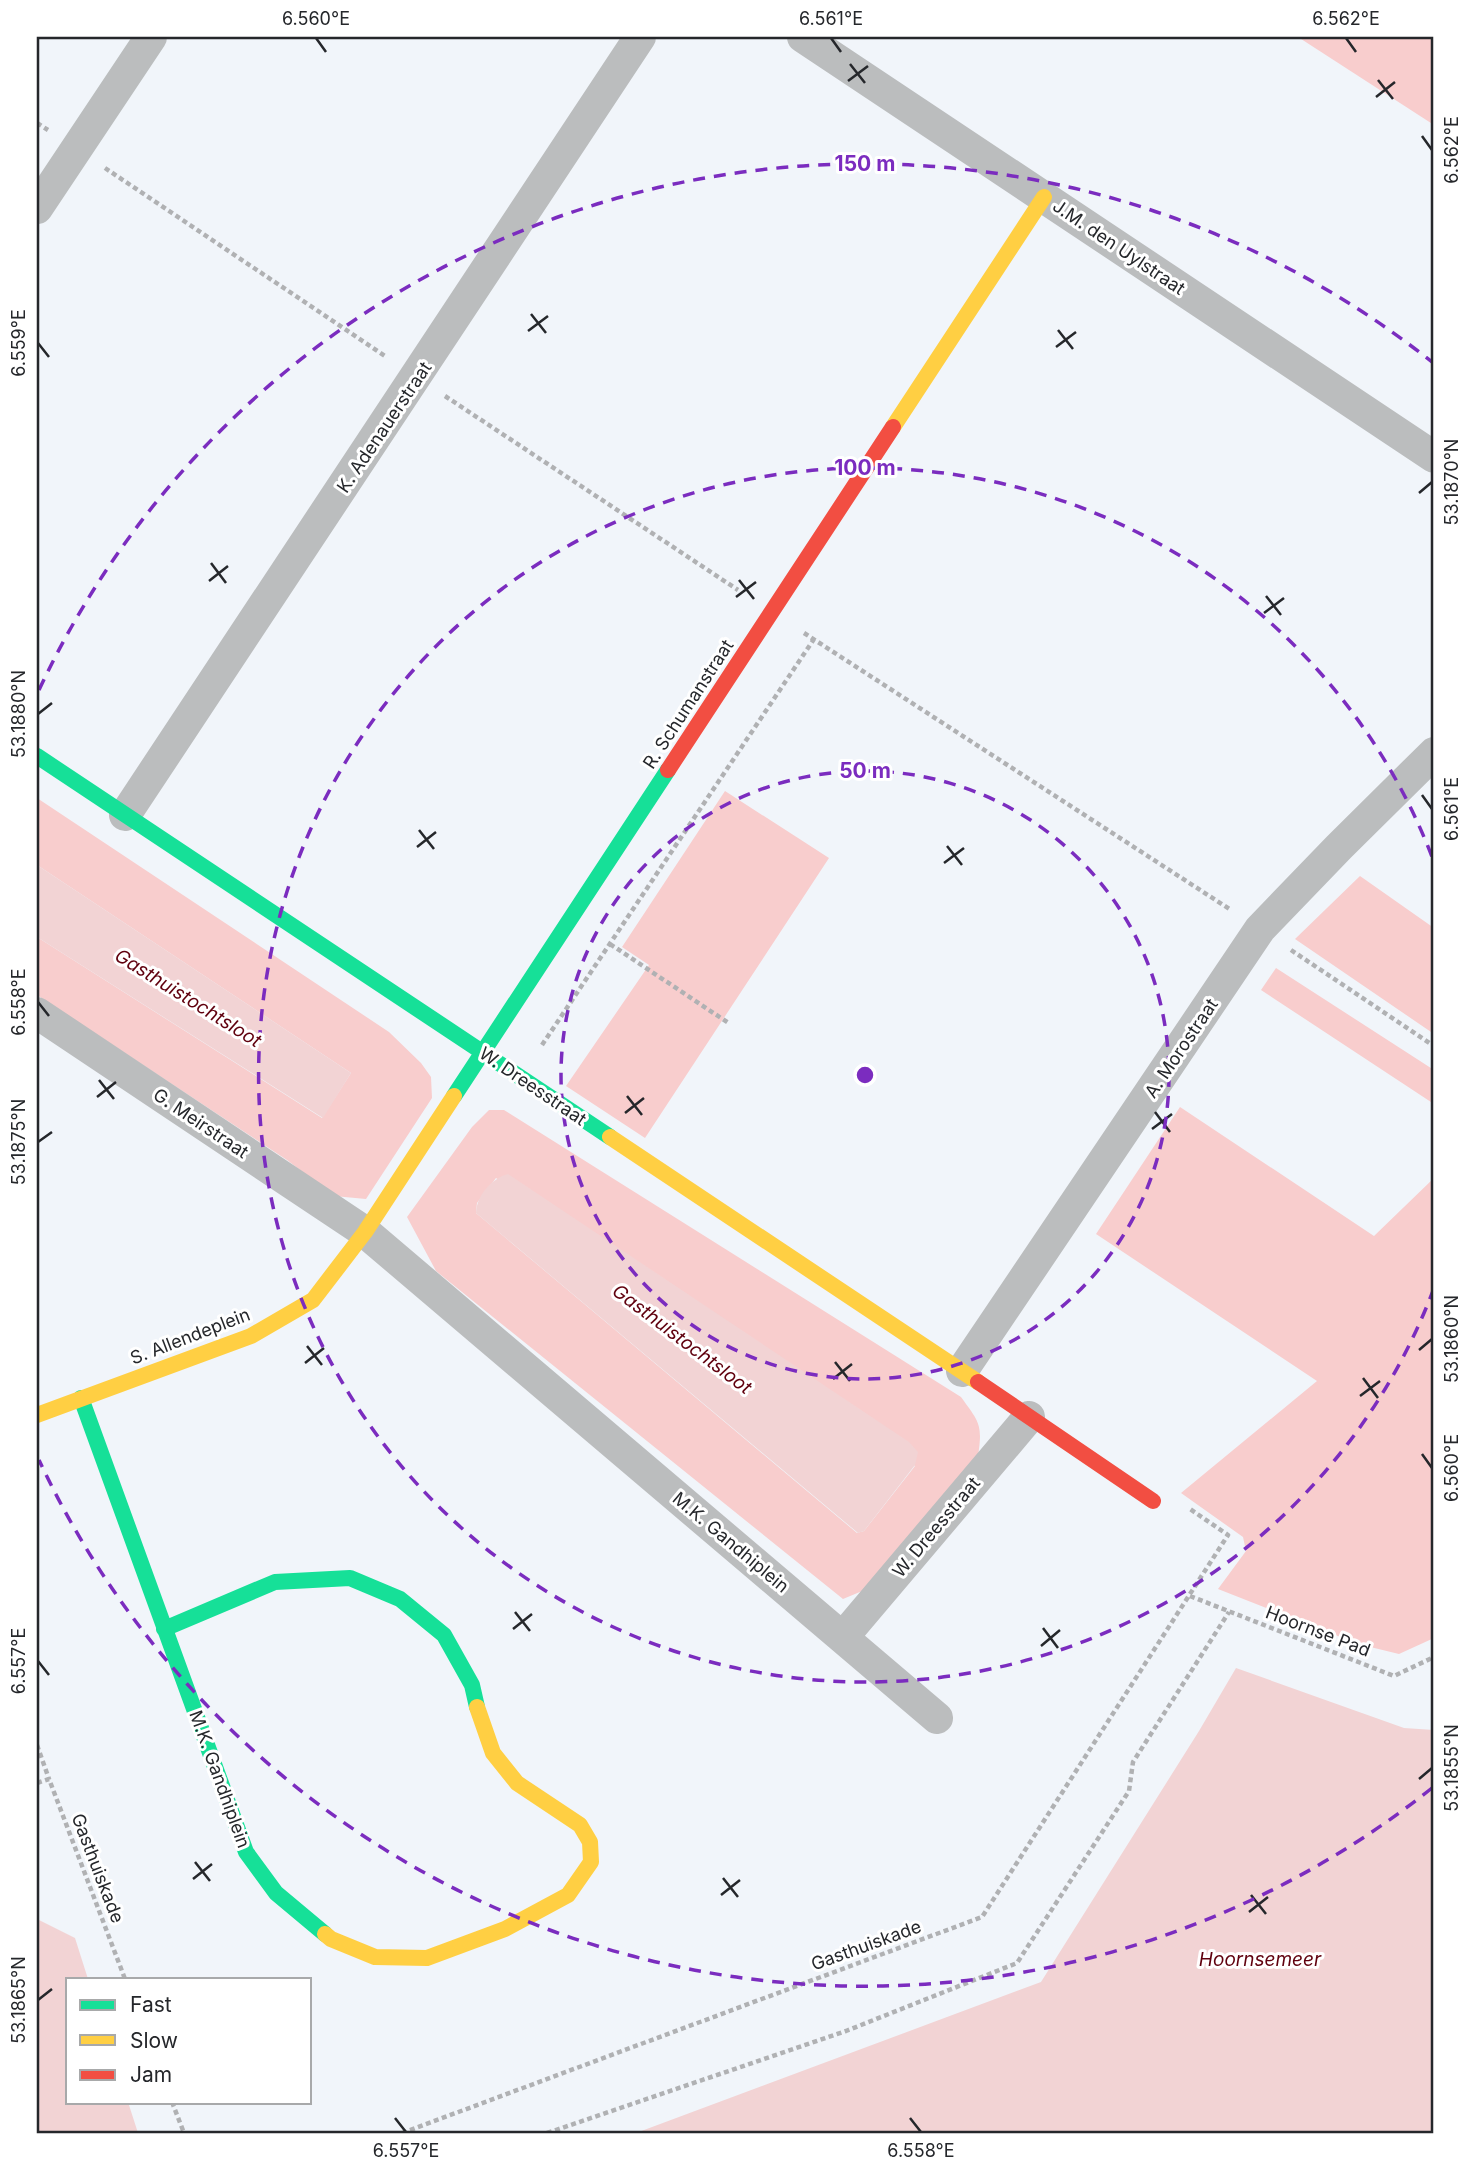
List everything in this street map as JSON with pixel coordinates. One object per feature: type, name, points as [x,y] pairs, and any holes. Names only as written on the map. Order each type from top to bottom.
[{"type":"street","points":[[37,208],[150,37]]},
{"type":"street","name":"K. Adenauerstraat","points":[[125,816],[640,37]]},
{"type":"street","name":"J.M. den Uylstraat","points":[[803,37],[1434,457]]},
{"type":"street","name":"R. Schumanstraat","points":[[365,1232],[1044,197]]},
{"type":"street","name":"A. Morostraat","points":[[962,1371],[1260,929],[1434,753]]},
{"type":"street","name":"W. Dreesstraat","points":[[37,756],[1153,1501]]},
{"type":"street","name":"G. Meirstraat","points":[[37,1013],[365,1232]]},
{"type":"street","name":"S. Allendeplein","points":[[37,1415],[251,1336],[313,1300],[365,1232]]},
{"type":"street","name":"M.K. Gandhiplein","points":[[365,1232],[937,1718]]},
{"type":"street","name":"M.K. Gandhiplein","points":[[81,1398],[164,1629],[246,1852],[276,1893],[331,1939],[375,1957],[427,1958],[505,1929],[568,1895],[591,1862],[590,1842],[580,1825],[517,1783],[493,1753],[480,1720],[472,1685],[444,1635],[400,1599],[350,1578],[275,1582],[164,1629]]},
{"type":"street","name":"W. Dreesstraat","points":[[843,1637],[1029,1416]]},
{"type":"path","points":[[37,123],[772,612],[1260,929],[1434,1046]]},
{"type":"path","points":[[520,1077],[814,639]]},
{"type":"path","points":[[610,944],[730,1024]]},
{"type":"path","name":"Gasthuiskade","points":[[402,2133],[982,1917],[1228,1535],[1180,1502],[1153,1501]]},
{"type":"path","name":"Hoornse Pad","points":[[1190,1595],[1394,1676],[1434,1657]]},
{"type":"path","points":[[547,2133],[846,2031],[1017,1963],[1129,1791],[1133,1762],[1229,1612]]},
{"type":"path","name":"Gasthuiskade","points":[[37,1745],[125,1978]]},
{"type":"path","points":[[37,1783],[49,1779]]},
{"type":"path","points":[[173,2104],[184,2133]]},
{"type":"shaded area","points":[[1298,37],[1434,37],[1434,125]]},
{"type":"shaded area","points":[[725,791],[829,858],[645,1138],[566,1086],[649,965],[622,947]]},
{"type":"shaded area","points":[[37,798],[389,1032],[421,1063],[431,1077],[432,1098],[366,1199],[334,1196],[287,1160],[37,995],[37,937],[322,1118],[351,1073],[37,865]]},
{"type":"shaded area","points":[[1360,876],[1434,928],[1434,1034],[1295,939]]},
{"type":"shaded area","points":[[1276,968],[1434,1070],[1434,1104],[1261,990]]},
{"type":"shaded area","points":[[1180,1107],[1374,1236],[1434,1178],[1434,1638],[1399,1654],[1358,1644],[1218,1589],[1246,1551],[1243,1537],[1181,1493],[1317,1381],[1096,1234]]},
{"type":"shaded area","points":[[489,1110],[504,1110],[961,1397],[980,1430],[978,1456],[867,1589],[843,1599],[436,1271],[407,1217],[472,1127]],"holes":[[[496,1178],[915,1466],[864,1531],[857,1533],[476,1213],[477,1203]]]},
{"type":"water","name":"Gasthuistochtsloot","points":[[37,865],[351,1073],[323,1118],[37,937]]},
{"type":"water","name":"Gasthuistochtsloot","points":[[508,1174],[909,1442],[918,1452],[915,1465],[864,1531],[858,1533],[476,1213],[479,1200],[486,1189]]},
{"type":"water","name":"Hoornsemeer","points":[[1236,1668],[1404,1728],[1434,1730],[1434,2133],[636,2133],[1041,1982]]},
{"type":"water","points":[[37,1919],[75,1938],[88,1978],[66,1978],[66,2104],[129,2104],[138,2133],[37,2133]]},
{"type":"traffic: fast","points":[[37,756],[610,1137]]},
{"type":"traffic: fast","points":[[454,1096],[668,770]]},
{"type":"traffic: fast","points":[[81,1398],[246,1852],[276,1893],[325,1934]]},
{"type":"traffic: fast","points":[[164,1629],[275,1582],[350,1578],[400,1599],[444,1635],[472,1685],[477,1707]]},
{"type":"traffic: slow","points":[[893,427],[1044,197]]},
{"type":"traffic: slow","points":[[37,1415],[251,1336],[313,1300],[365,1232],[454,1096]]},
{"type":"traffic: slow","points":[[610,1137],[978,1382]]},
{"type":"traffic: slow","points":[[325,1934],[375,1957],[427,1958],[505,1929],[568,1895],[591,1862],[590,1842],[580,1825],[517,1783],[493,1753],[477,1707]]},
{"type":"traffic: jam","points":[[668,770],[893,427]]},
{"type":"traffic: jam","points":[[978,1382],[1153,1501]]}]
